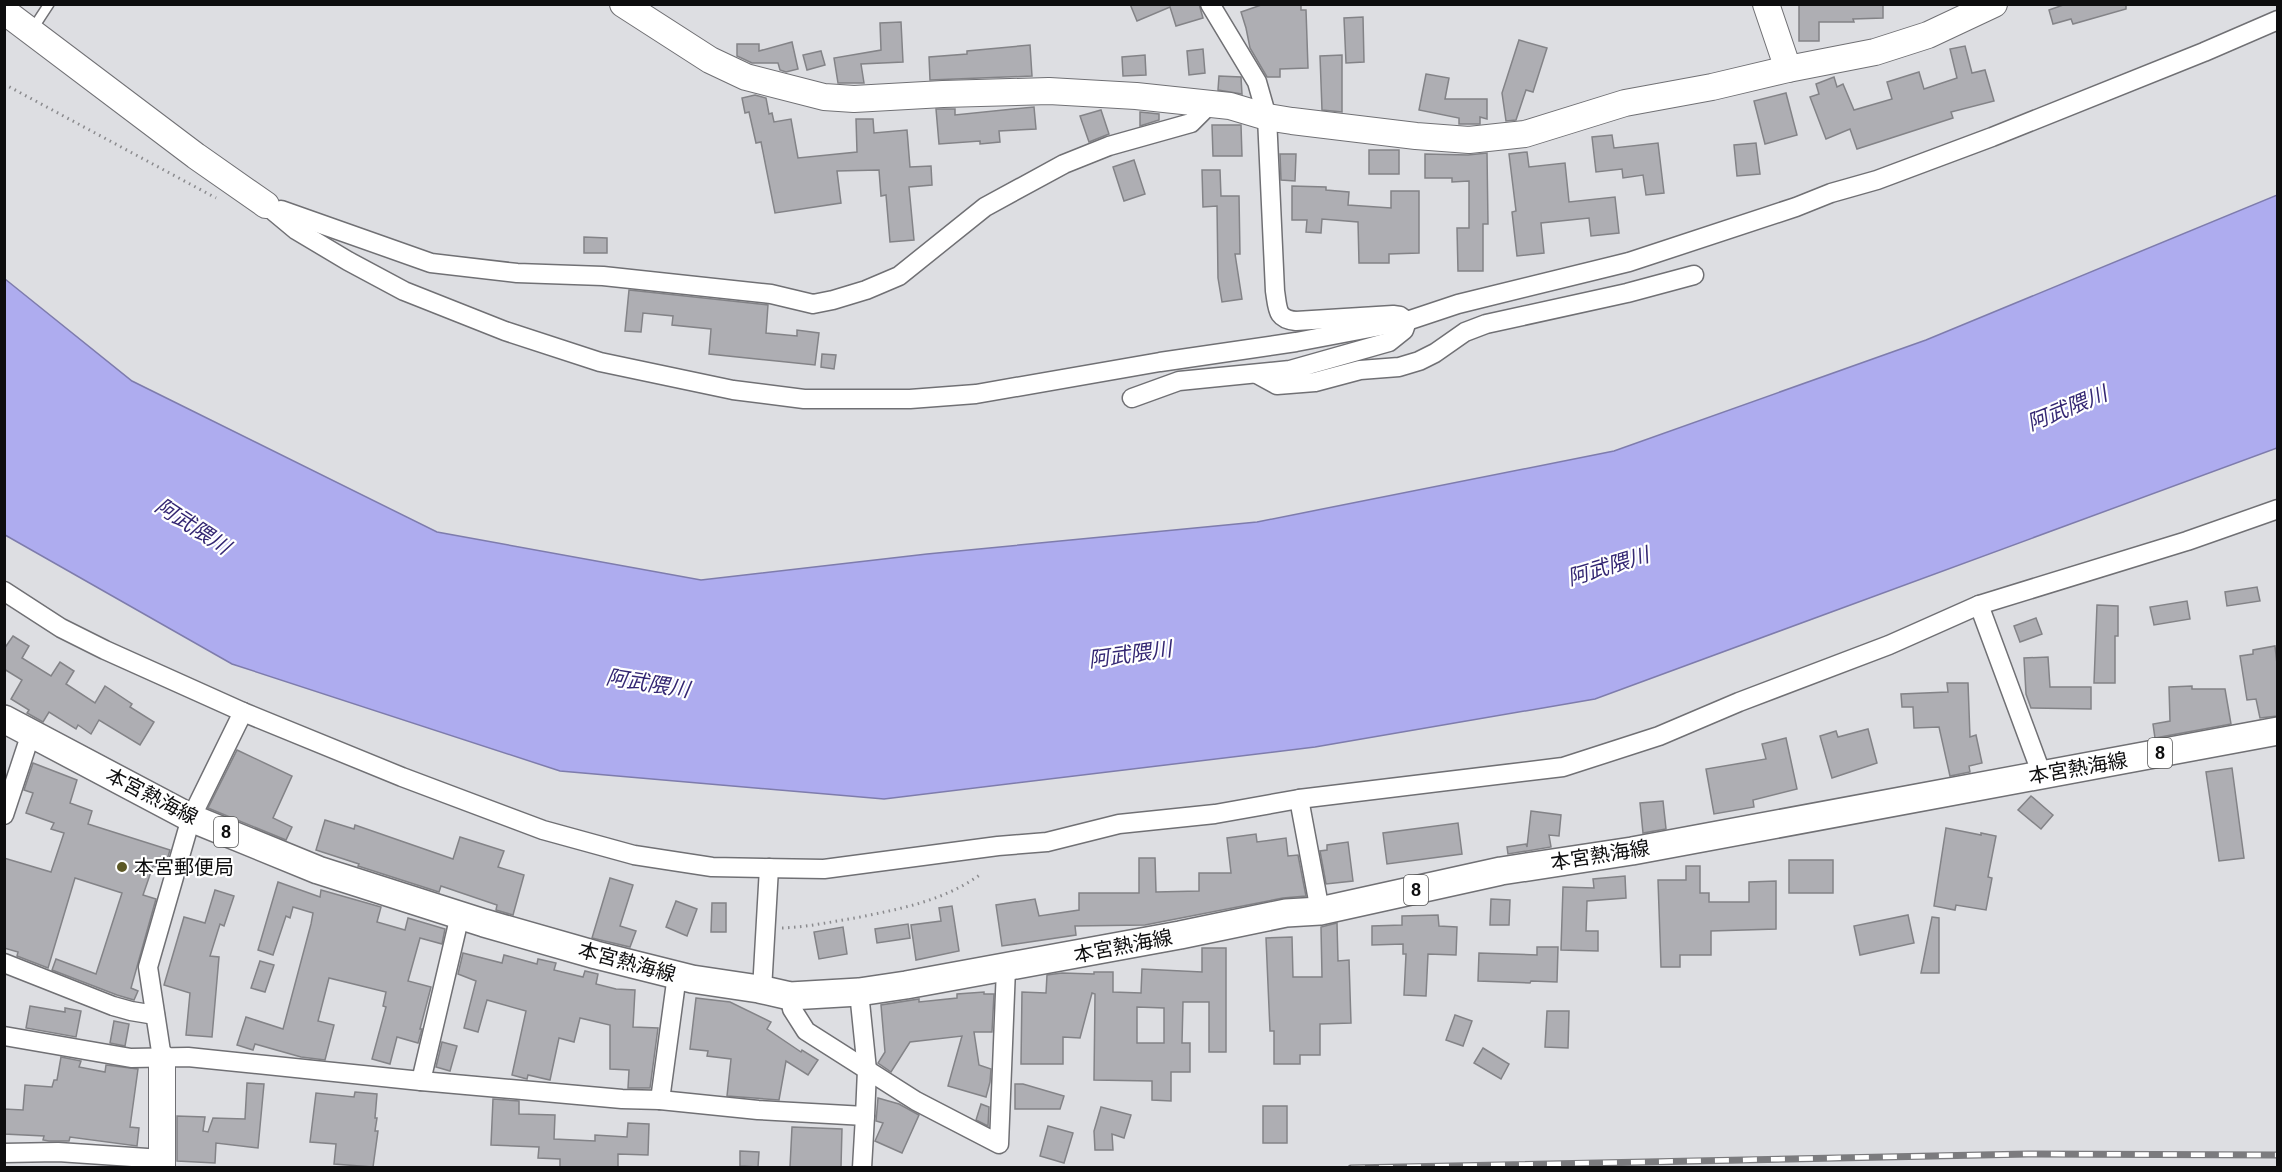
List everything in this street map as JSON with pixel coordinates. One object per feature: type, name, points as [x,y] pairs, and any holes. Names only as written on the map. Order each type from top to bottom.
[{"type":"main road","name":"本宮熱海線","points":[[4,719],[191,818],[318,870],[596,955],[677,975],[790,996],[859,992],[1006,968],[1286,913],[1320,911],[1501,871],[1632,850],[2277,731]]},
{"type":"street","points":[[623,4],[719,64],[746,77],[824,97],[854,99],[1049,91],[1230,106],[1267,117],[1416,136],[1469,140],[1525,134],[1625,102],[1712,87],[1875,52],[1928,35],[1994,4]]},
{"type":"street","points":[[1210,4],[1257,82],[1267,117],[1275,291],[1279,314],[1286,320],[1296,321],[1393,315],[1400,316],[1407,321]]},
{"type":"street","points":[[1766,4],[1788,69]]},
{"type":"street","points":[[4,11],[196,156],[266,205],[296,230],[395,286],[444,308],[505,331],[600,362],[733,390],[804,399],[910,399],[976,394],[1160,362],[1296,342],[1407,321],[1458,304],[1629,262],[1796,207],[1831,193],[1877,180],[1992,137],[2204,52],[2277,20]]},
{"type":"street","points":[[266,205],[431,263],[517,273],[603,276],[771,294],[813,304],[866,290],[899,276],[985,207],[1064,164],[1110,146],[1191,123],[1204,110],[1203,103]]},
{"type":"street","points":[[1257,374],[1277,385],[1315,382],[1360,370],[1398,367],[1419,361],[1465,332],[1486,324],[1627,293],[1695,275]]},
{"type":"street","points":[[1132,398],[1179,381],[1290,370],[1389,342],[1404,330],[1407,321]]},
{"type":"street","points":[[4,591],[61,627],[105,650],[243,712],[402,777],[543,830],[634,855],[712,867],[824,869],[998,846],[1047,842],[1119,824],[1215,814],[1299,799],[1563,767],[1659,736],[1739,702],[1889,645],[1979,605],[2187,542],[2277,509]]},
{"type":"street","points":[[1979,605],[2042,775]]},
{"type":"street","points":[[4,1153],[58,1152],[162,1163],[162,1058],[148,968],[191,818],[243,712]]},
{"type":"street","points":[[4,815],[31,733]]},
{"type":"street","points":[[1299,799],[1320,911]]},
{"type":"street","points":[[762,990],[769,868]]},
{"type":"street","points":[[421,1081],[460,915]]},
{"type":"street","points":[[4,963],[130,1011],[155,1015]]},
{"type":"street","points":[[790,996],[792,1009],[806,1032],[916,1101],[999,1144],[1006,968]]},
{"type":"street","points":[[660,1100],[677,975]]},
{"type":"street","points":[[859,992],[867,1070],[862,1167]]},
{"type":"street","points":[[4,1036],[110,1056],[188,1057],[622,1099],[865,1116]]},
{"type":"lane","points":[[32,30],[49,4]]},
{"type":"path","points":[[4,84],[221,201]]},
{"type":"path","points":[[765,929],[796,928],[903,908],[949,894],[981,874]]},
{"type":"water","name":"阿武隈川","points":[[2277,195],[2277,448],[1595,699],[1315,747],[884,799],[560,771],[232,664],[5,535],[5,279],[132,381],[437,532],[701,580],[927,554],[1257,522],[1614,451],[1926,340]]},
{"type":"building","points":[[1130,4],[1199,4],[1203,18],[1176,26],[1170,7],[1137,21]]},
{"type":"building","points":[[1264,4],[1301,4],[1301,10],[1306,10],[1308,68],[1280,69],[1280,77],[1267,77],[1250,48],[1241,12]]},
{"type":"building","points":[[1799,4],[1883,4],[1883,18],[1853,19],[1854,22],[1819,22],[1819,41],[1799,41]]},
{"type":"building","points":[[2066,4],[2126,4],[2126,9],[2073,24],[2071,19],[2053,24],[2049,10]]},
{"type":"building","points":[[1363,17],[1364,62],[1346,63],[1344,18]]},
{"type":"building","points":[[901,22],[903,62],[861,64],[864,83],[838,83],[834,58],[881,50],[880,23]]},
{"type":"building","points":[[1519,40],[1547,48],[1533,92],[1526,90],[1516,120],[1506,121],[1502,93]]},
{"type":"building","points":[[792,42],[798,69],[786,72],[780,70],[778,63],[752,63],[737,56],[737,44],[759,44],[759,51]]},
{"type":"building","points":[[1030,45],[1032,76],[930,80],[929,57]]},
{"type":"building","points":[[1965,46],[1972,73],[1985,70],[1994,101],[1951,112],[1953,118],[1857,149],[1850,129],[1826,139],[1810,97],[1819,94],[1816,84],[1834,77],[1837,87],[1843,84],[1854,110],[1892,99],[1887,82],[1919,72],[1924,89],[1957,78],[1950,49]]},
{"type":"building","points":[[1203,49],[1205,73],[1189,75],[1187,51]]},
{"type":"building","points":[[821,51],[825,65],[807,70],[803,55]]},
{"type":"building","points":[[1145,55],[1146,75],[1123,76],[1122,57]]},
{"type":"building","points":[[1342,55],[1342,112],[1322,110],[1320,56]]},
{"type":"building","points":[[1426,74],[1449,78],[1445,99],[1487,99],[1487,119],[1480,117],[1480,124],[1459,124],[1459,118],[1419,110]]},
{"type":"building","points":[[1219,76],[1241,77],[1242,94],[1218,90]]},
{"type":"building","points":[[1786,93],[1797,135],[1765,144],[1754,101]]},
{"type":"building","points":[[755,95],[766,98],[769,114],[772,113],[774,122],[791,119],[798,158],[857,152],[856,119],[873,119],[874,133],[907,130],[910,167],[931,166],[932,185],[909,187],[914,240],[890,242],[886,195],[881,196],[879,170],[837,171],[841,203],[775,213],[761,142],[756,143],[749,112],[745,113],[742,98]]},
{"type":"building","points":[[1034,107],[1036,129],[999,131],[1000,142],[939,144],[936,109],[955,109],[955,115]]},
{"type":"building","points":[[1101,110],[1109,134],[1089,142],[1080,116]]},
{"type":"building","points":[[1140,112],[1159,114],[1159,120],[1140,126]]},
{"type":"building","points":[[1212,125],[1241,125],[1242,156],[1213,156]]},
{"type":"building","points":[[1612,135],[1614,148],[1658,143],[1664,193],[1646,195],[1643,175],[1623,178],[1622,169],[1596,172],[1592,137]]},
{"type":"building","points":[[1756,143],[1760,174],[1737,176],[1734,145]]},
{"type":"building","points":[[1369,150],[1399,150],[1399,174],[1369,174]]},
{"type":"building","points":[[1527,152],[1529,167],[1565,163],[1569,202],[1615,197],[1619,233],[1591,236],[1589,218],[1541,223],[1544,253],[1517,256],[1512,212],[1516,211],[1509,154]]},
{"type":"building","points":[[1487,153],[1488,224],[1483,224],[1483,271],[1458,271],[1457,228],[1469,228],[1469,181],[1452,182],[1452,178],[1425,178],[1425,154]]},
{"type":"building","points":[[1280,154],[1296,154],[1295,181],[1281,180]]},
{"type":"building","points":[[1134,160],[1145,194],[1124,201],[1113,167]]},
{"type":"building","points":[[1202,170],[1220,170],[1221,196],[1239,196],[1240,254],[1235,254],[1242,299],[1222,302],[1218,278],[1217,206],[1203,207]]},
{"type":"building","points":[[1292,186],[1326,187],[1326,190],[1349,192],[1348,205],[1391,208],[1391,191],[1419,191],[1419,253],[1389,254],[1389,263],[1359,263],[1358,222],[1322,219],[1321,233],[1306,232],[1307,220],[1292,220]]},
{"type":"building","points":[[584,237],[607,238],[607,253],[584,253]]},
{"type":"building","points":[[629,290],[768,305],[766,333],[797,336],[797,330],[819,333],[815,365],[709,354],[711,329],[672,325],[673,316],[643,313],[641,332],[625,331]]},
{"type":"building","points":[[822,354],[836,355],[834,369],[821,367]]},
{"type":"building","points":[[2257,587],[2260,601],[2227,606],[2225,592]]},
{"type":"building","points":[[2187,601],[2190,619],[2154,625],[2150,607]]},
{"type":"building","points":[[2097,605],[2118,606],[2118,636],[2115,636],[2115,683],[2094,683]]},
{"type":"building","points":[[2036,618],[2042,634],[2020,642],[2014,626]]},
{"type":"building","points":[[13,636],[29,646],[22,658],[51,676],[60,662],[74,671],[66,684],[95,703],[105,686],[132,704],[130,707],[154,722],[140,745],[99,720],[91,734],[78,725],[76,729],[49,712],[43,722],[27,713],[29,710],[11,699],[22,680],[4,669],[4,649]]},
{"type":"building","points":[[2275,646],[2277,716],[2260,718],[2256,699],[2247,700],[2240,656],[2253,654],[2253,650]]},
{"type":"building","points":[[2048,657],[2050,687],[2091,687],[2091,709],[2031,708],[2026,694],[2024,658]]},
{"type":"building","points":[[1947,683],[1968,683],[1970,737],[1976,735],[1982,763],[1969,766],[1970,772],[1950,776],[1939,727],[1914,728],[1913,707],[1902,707],[1901,694],[1948,692]]},
{"type":"building","points":[[2192,686],[2192,689],[2225,689],[2231,724],[2155,738],[2153,724],[2170,721],[2169,687]]},
{"type":"building","points":[[1868,729],[1877,763],[1832,778],[1820,736],[1836,731],[1838,737]]},
{"type":"building","points":[[1786,738],[1797,789],[1753,800],[1754,807],[1714,814],[1706,769],[1766,759],[1762,744]]},
{"type":"building","points":[[237,750],[292,776],[273,818],[292,827],[286,840],[208,808]]},
{"type":"building","points":[[33,763],[77,780],[70,803],[92,811],[88,824],[170,850],[164,870],[153,866],[143,895],[156,899],[131,988],[138,991],[134,1000],[52,970],[56,959],[96,974],[122,893],[75,878],[48,968],[17,956],[18,952],[4,948],[4,858],[51,872],[64,833],[51,829],[54,823],[26,813],[33,793],[24,790]]},
{"type":"building","points":[[2232,768],[2244,858],[2219,861],[2206,772]]},
{"type":"building","points":[[2031,796],[2053,815],[2041,829],[2018,810]]},
{"type":"building","points":[[1663,801],[1666,829],[1643,833],[1640,803]]},
{"type":"building","points":[[1531,811],[1561,815],[1559,836],[1549,835],[1551,847],[1508,854],[1507,847],[1526,844],[1527,847]]},
{"type":"building","points":[[325,820],[354,829],[355,825],[453,859],[460,837],[504,851],[498,867],[524,875],[513,915],[496,910],[497,905],[441,886],[439,892],[316,850]]},
{"type":"building","points":[[1458,823],[1462,854],[1387,864],[1383,833]]},
{"type":"building","points":[[1946,828],[1996,836],[1988,877],[1992,878],[1986,910],[1956,905],[1955,910],[1934,906]]},
{"type":"building","points":[[1256,834],[1257,842],[1286,838],[1288,856],[1298,855],[1306,896],[1283,898],[1145,925],[1075,926],[1076,935],[1002,946],[996,905],[1035,899],[1039,916],[1079,910],[1079,893],[1139,893],[1139,858],[1155,858],[1156,892],[1199,891],[1199,873],[1231,873],[1227,838]]},
{"type":"building","points":[[1348,842],[1353,881],[1326,884],[1320,851],[1327,850],[1327,845]]},
{"type":"building","points":[[1789,860],[1833,860],[1833,893],[1789,893]]},
{"type":"building","points":[[1686,866],[1700,866],[1700,893],[1709,893],[1709,902],[1749,902],[1749,882],[1776,881],[1776,929],[1711,931],[1711,955],[1680,955],[1680,967],[1661,967],[1658,880],[1686,880]]},
{"type":"building","points":[[1625,876],[1626,898],[1587,901],[1586,931],[1598,931],[1598,951],[1561,950],[1563,887],[1594,888],[1593,879]]},
{"type":"building","points":[[610,878],[633,885],[620,926],[636,931],[630,947],[592,938]]},
{"type":"building","points":[[278,882],[320,897],[321,890],[381,907],[377,922],[405,930],[408,918],[445,929],[442,944],[420,938],[408,981],[431,987],[420,1029],[422,1029],[418,1043],[397,1037],[390,1064],[372,1059],[386,1007],[383,1006],[386,992],[329,978],[318,1021],[334,1025],[325,1060],[301,1057],[255,1044],[253,1050],[237,1045],[246,1017],[283,1029],[311,924],[313,913],[293,907],[290,918],[286,916],[273,955],[258,950]]},
{"type":"building","points":[[215,890],[234,896],[224,926],[220,924],[210,956],[219,957],[212,1037],[186,1035],[190,993],[164,985],[184,917],[205,923]]},
{"type":"building","points":[[1491,899],[1510,900],[1509,925],[1490,925]]},
{"type":"building","points":[[676,901],[697,909],[687,936],[666,927]]},
{"type":"building","points":[[712,903],[726,903],[726,932],[711,932]]},
{"type":"building","points":[[952,906],[959,951],[916,960],[911,925],[941,921],[939,908]]},
{"type":"building","points":[[1438,915],[1439,926],[1457,927],[1456,955],[1428,954],[1426,996],[1404,995],[1406,954],[1403,954],[1403,944],[1372,945],[1372,926],[1402,925],[1402,916]]},
{"type":"building","points":[[1908,915],[1914,943],[1860,955],[1854,926]]},
{"type":"building","points":[[1932,917],[1939,918],[1939,973],[1921,973]]},
{"type":"building","points":[[1337,923],[1338,961],[1349,960],[1351,1023],[1320,1024],[1320,1055],[1300,1055],[1300,1064],[1274,1064],[1274,1031],[1270,1031],[1266,938],[1292,937],[1293,977],[1322,977],[1321,927]]},
{"type":"building","points":[[908,924],[910,938],[877,943],[875,929]]},
{"type":"building","points":[[843,927],[847,954],[819,959],[814,932]]},
{"type":"building","points":[[1537,947],[1558,947],[1557,982],[1478,981],[1479,953],[1537,955]]},
{"type":"building","points":[[1202,948],[1226,948],[1226,1052],[1209,1052],[1209,1002],[1183,1002],[1182,1043],[1190,1043],[1190,1072],[1171,1072],[1171,1101],[1152,1100],[1152,1081],[1094,1080],[1095,994],[1092,993],[1080,1038],[1063,1037],[1063,1064],[1021,1064],[1022,992],[1046,993],[1047,975],[1113,972],[1113,992],[1141,993],[1142,969],[1202,972]],"holes":[[[1137,1007],[1164,1008],[1164,1043],[1137,1043]]]},
{"type":"building","points":[[463,953],[502,963],[504,955],[537,964],[538,959],[556,963],[554,970],[583,977],[585,971],[598,974],[596,984],[616,989],[635,990],[633,1027],[658,1028],[650,1088],[628,1088],[629,1070],[610,1069],[610,1025],[580,1018],[574,1042],[559,1038],[550,1080],[528,1075],[527,1079],[512,1075],[526,1011],[487,1000],[478,1032],[464,1028],[476,981],[458,974]]},
{"type":"building","points":[[260,961],[274,965],[265,992],[251,988]]},
{"type":"building","points":[[984,992],[984,994],[994,994],[992,1032],[974,1032],[979,1065],[991,1069],[986,1097],[948,1086],[962,1036],[910,1042],[891,1072],[878,1063],[885,1052],[881,1005],[919,999],[919,1002],[957,998],[957,994]]},
{"type":"building","points":[[696,998],[730,1002],[771,1022],[767,1029],[801,1052],[802,1050],[818,1060],[808,1075],[786,1061],[779,1100],[727,1096],[731,1059],[707,1056],[708,1051],[690,1049]]},
{"type":"building","points":[[30,1006],[65,1012],[65,1008],[81,1011],[76,1037],[26,1028]]},
{"type":"building","points":[[1547,1011],[1569,1011],[1568,1048],[1545,1047]]},
{"type":"building","points":[[1455,1015],[1472,1021],[1463,1046],[1446,1040]]},
{"type":"building","points":[[114,1021],[129,1024],[125,1046],[110,1043]]},
{"type":"building","points":[[442,1042],[457,1046],[450,1071],[436,1067]]},
{"type":"building","points":[[1483,1048],[1509,1064],[1501,1079],[1474,1063]]},
{"type":"building","points":[[61,1057],[81,1061],[79,1067],[105,1072],[106,1065],[138,1069],[130,1127],[139,1128],[137,1146],[70,1137],[69,1141],[49,1141],[43,1140],[44,1136],[4,1134],[4,1109],[23,1110],[25,1085],[52,1087],[54,1080],[57,1080]]},
{"type":"building","points":[[247,1083],[264,1084],[258,1148],[216,1143],[215,1163],[177,1161],[177,1116],[205,1117],[203,1131],[208,1132],[213,1118],[245,1119]]},
{"type":"building","points":[[1015,1084],[1023,1084],[1064,1096],[1060,1109],[1015,1109]]},
{"type":"building","points":[[355,1092],[377,1094],[375,1131],[378,1131],[373,1167],[334,1164],[336,1144],[310,1142],[316,1093],[354,1097]]},
{"type":"building","points":[[878,1098],[899,1104],[919,1115],[902,1153],[875,1141],[883,1123],[876,1121]]},
{"type":"building","points":[[493,1099],[519,1101],[519,1114],[555,1115],[554,1139],[595,1141],[595,1135],[627,1137],[628,1123],[649,1124],[648,1155],[618,1154],[618,1167],[560,1167],[560,1159],[538,1158],[539,1147],[491,1145]]},
{"type":"building","points":[[981,1104],[989,1107],[988,1126],[976,1120]]},
{"type":"building","points":[[1263,1106],[1287,1106],[1287,1143],[1263,1143]]},
{"type":"building","points":[[1101,1107],[1131,1115],[1124,1138],[1112,1134],[1113,1150],[1095,1150],[1094,1131]]},
{"type":"building","points":[[1048,1126],[1073,1133],[1064,1163],[1040,1156]]},
{"type":"building","points":[[792,1127],[842,1129],[841,1167],[790,1167]]},
{"type":"building","points":[[740,1151],[759,1152],[758,1167],[740,1166]]},
{"type":"railway","points":[[1351,1168],[2028,1154],[2278,1155]]},
{"type":"place","name":"本宮郵便局","points":[[122,867]]}]
